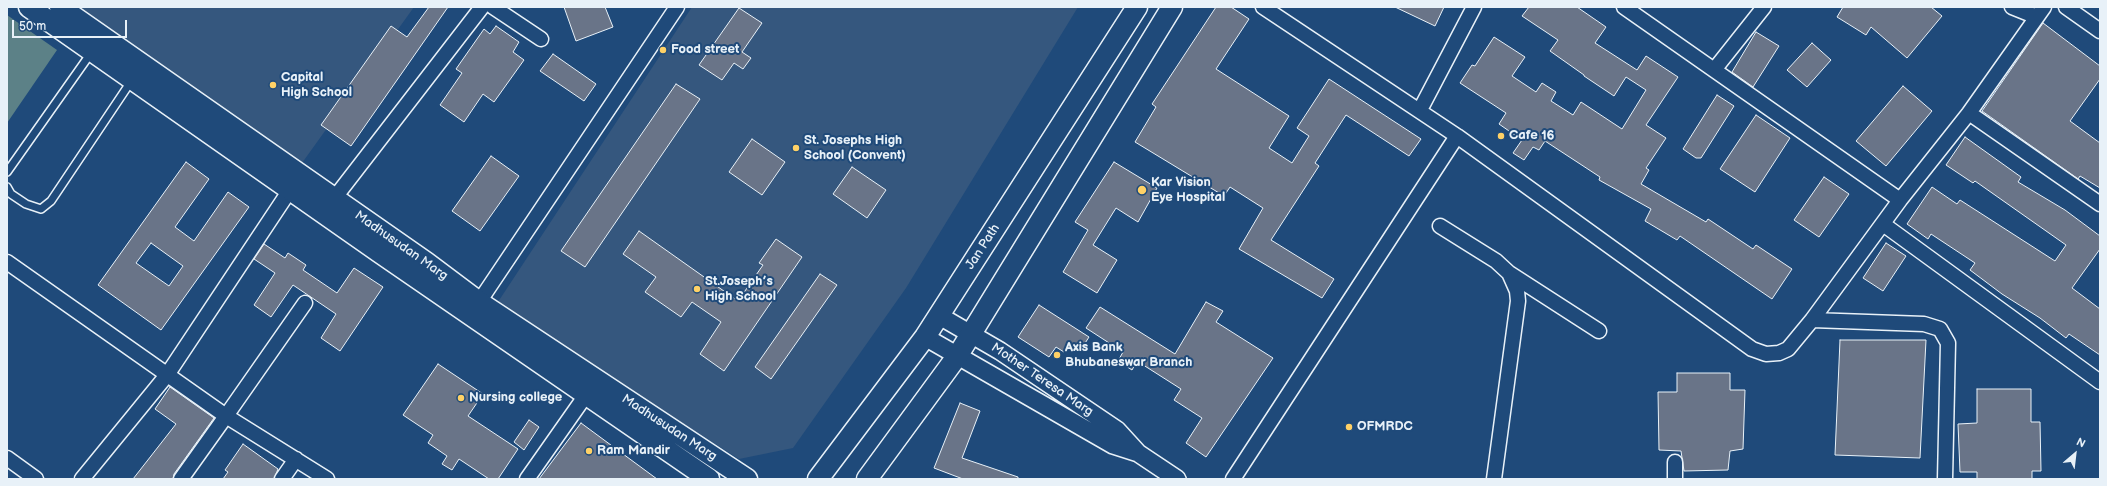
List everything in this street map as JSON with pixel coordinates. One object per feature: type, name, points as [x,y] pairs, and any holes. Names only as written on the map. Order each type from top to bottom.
[{"type":"main road","name":"Madhusudan Marg","points":[[29,7],[97,44],[391,238],[480,302],[747,479]]},
{"type":"main road","name":"Madhusudan Marg","points":[[60,7],[97,44]]},
{"type":"main road","name":"Jan Path","points":[[818,479],[925,337],[1137,7]]},
{"type":"main road","points":[[867,479],[958,355],[1172,7]]},
{"type":"main road","name":"Madhusudan Marg","points":[[138,72],[290,190],[709,479]]},
{"type":"street","points":[[333,200],[482,7]]},
{"type":"street","points":[[493,7],[541,39]]},
{"type":"street","points":[[480,302],[677,7]]},
{"type":"street","points":[[1262,7],[1420,110],[1752,349],[1766,354],[1779,353],[1788,349],[1812,320],[1900,200],[1969,113],[2041,12],[2012,7]]},
{"type":"street","points":[[1420,110],[1474,7]]},
{"type":"street","points":[[1624,7],[1900,200]]},
{"type":"street","points":[[1714,70],[1764,7]]},
{"type":"street","points":[[2066,7],[2100,31]]},
{"type":"street","points":[[1969,113],[2100,204]]},
{"type":"street","points":[[1234,479],[1457,136]]},
{"type":"street","points":[[82,479],[167,375],[290,190]]},
{"type":"street","points":[[1883,224],[2100,382]]},
{"type":"street","points":[[1440,226],[1496,261],[1509,273],[1599,331]]},
{"type":"street","points":[[7,262],[226,416],[327,479]]},
{"type":"street","points":[[1494,479],[1518,301],[1517,290],[1509,273]]},
{"type":"street","points":[[181,479],[305,304]]},
{"type":"street","name":"Mother Teresa Marg","points":[[938,315],[971,334],[1117,430],[1138,453],[1177,479]]},
{"type":"street","points":[[1812,320],[1924,324],[1940,329],[1948,343],[1945,479]]},
{"type":"street","name":"Mother Teresa Marg","points":[[925,337],[1112,445],[1138,453]]},
{"type":"street","points":[[527,479],[586,395]]},
{"type":"street","points":[[7,458],[36,479]]},
{"type":"street","points":[[282,479],[296,459]]},
{"type":"street","points":[[1675,462],[1675,479]]},
{"type":"lane","points":[[7,172],[97,44]]},
{"type":"lane","points":[[7,187],[11,194],[26,204],[41,209],[51,201],[138,72]]},
{"type":"shaded area","name":"Capital High School","points":[[73,7],[414,7],[302,163]]},
{"type":"shaded area","name":"St. Josephs High School (Convent)","points":[[692,7],[1078,7],[906,288],[793,448],[739,459],[496,305]]},
{"type":"green space","points":[[7,15],[57,50],[7,123]]},
{"type":"building","points":[[429,7],[448,7],[351,146],[321,125],[391,26],[407,37]]},
{"type":"building","points":[[564,7],[605,7],[613,27],[576,41]]},
{"type":"building","points":[[1216,7],[1231,7],[1249,19],[1216,69],[1289,116],[1269,148],[1292,163],[1309,136],[1297,128],[1329,79],[1421,139],[1409,156],[1346,115],[1315,163],[1319,166],[1271,240],[1334,279],[1322,298],[1239,249],[1263,208],[1230,187],[1224,196],[1135,142],[1156,107],[1152,104]]},
{"type":"building","points":[[1395,7],[1444,7],[1435,26]]},
{"type":"building","points":[[1529,7],[1577,7],[1606,27],[1595,43],[1637,70],[1646,56],[1678,77],[1646,125],[1666,138],[1646,168],[1649,170],[1641,184],[1706,222],[1708,219],[1753,249],[1756,245],[1792,269],[1772,299],[1680,236],[1677,240],[1645,221],[1651,209],[1599,180],[1600,177],[1545,141],[1539,150],[1533,147],[1524,160],[1513,153],[1522,140],[1499,124],[1506,113],[1460,83],[1472,65],[1475,66],[1494,37],[1525,57],[1512,76],[1536,92],[1542,83],[1556,92],[1551,101],[1573,115],[1581,102],[1622,129],[1646,90],[1626,77],[1614,96],[1584,76],[1550,51],[1558,40],[1522,16]]},
{"type":"building","points":[[1843,7],[1931,7],[1942,16],[1907,58],[1871,27],[1866,35],[1837,17]]},
{"type":"building","points":[[739,8],[762,23],[742,52],[751,58],[743,69],[734,63],[722,80],[699,65]]},
{"type":"building","points":[[2043,23],[2100,66],[2100,79],[2070,121],[2100,143],[2100,188],[2080,176],[2078,179],[1982,111]]},
{"type":"building","points":[[496,26],[519,42],[513,52],[524,60],[494,102],[483,94],[464,122],[440,105],[462,73],[456,69],[484,29],[490,34]]},
{"type":"building","points":[[1756,32],[1779,46],[1753,87],[1732,72]]},
{"type":"building","points":[[1812,43],[1831,60],[1807,87],[1787,70]]},
{"type":"building","points":[[553,54],[596,84],[584,101],[540,71]]},
{"type":"building","points":[[676,84],[700,99],[585,267],[561,251]]},
{"type":"building","points":[[1903,86],[1932,111],[1886,166],[1856,141]]},
{"type":"building","points":[[1717,95],[1734,106],[1701,158],[1696,158],[1683,149]]},
{"type":"building","points":[[1756,115],[1790,138],[1755,192],[1720,169]]},
{"type":"building","points":[[1965,137],[2021,177],[2018,182],[2065,210],[2100,236],[2100,249],[2072,288],[2100,309],[2100,355],[2069,334],[2066,338],[2040,318],[2002,294],[1970,270],[1975,263],[1931,234],[1928,239],[1907,224],[1932,187],[1957,204],[1960,200],[2055,261],[2066,245],[1975,181],[1973,183],[1946,165]]},
{"type":"building","points":[[752,139],[785,162],[762,195],[729,172]]},
{"type":"building","points":[[491,156],[519,176],[480,231],[452,211]]},
{"type":"building","points":[[186,162],[209,179],[175,227],[194,241],[228,192],[249,207],[161,330],[98,285]],"holes":[[[151,243],[183,266],[169,286],[136,263]]]},
{"type":"building","points":[[1114,162],[1157,188],[1138,222],[1116,208],[1093,245],[1117,260],[1097,293],[1063,272],[1088,230],[1075,222]]},
{"type":"building","points":[[852,167],[886,190],[867,218],[833,194]]},
{"type":"building","points":[[1824,177],[1849,194],[1819,237],[1794,220]]},
{"type":"building","name":"St.Joseph’s High School","points":[[639,231],[738,301],[763,265],[759,263],[776,239],[802,257],[724,371],[700,354],[721,322],[692,302],[681,317],[645,292],[656,277],[623,254]]},
{"type":"building","points":[[1886,243],[1906,256],[1883,291],[1863,278]]},
{"type":"building","points":[[264,244],[285,258],[288,253],[306,265],[303,270],[337,293],[354,268],[383,287],[340,351],[321,338],[336,314],[293,285],[271,317],[254,305],[275,273],[254,259]]},
{"type":"building","points":[[820,274],[837,285],[771,379],[755,367]]},
{"type":"building","points":[[1206,302],[1223,311],[1216,322],[1273,358],[1206,457],[1186,443],[1202,418],[1174,400],[1181,389],[1137,361],[1132,370],[1118,361],[1123,352],[1086,328],[1100,307],[1175,354]]},
{"type":"building","points":[[1039,305],[1089,337],[1080,351],[1069,344],[1064,352],[1056,347],[1049,357],[1018,337]]},
{"type":"building","points":[[1840,340],[1926,340],[1920,458],[1835,455]]},
{"type":"building","points":[[438,364],[483,394],[468,416],[518,449],[498,479],[489,479],[459,459],[452,470],[442,464],[447,456],[428,443],[433,435],[403,415]]},
{"type":"building","points":[[1677,373],[1730,373],[1730,390],[1745,390],[1743,449],[1730,451],[1728,470],[1684,471],[1681,451],[1659,450],[1658,392],[1677,392]]},
{"type":"building","points":[[170,387],[214,418],[174,474],[173,479],[133,479],[176,424],[155,409]]},
{"type":"building","points":[[1977,389],[2031,389],[2031,422],[2040,422],[2041,471],[2032,471],[2032,479],[1977,479],[1977,472],[1960,472],[1958,424],[1977,423]]},
{"type":"building","points":[[960,403],[980,411],[962,458],[1018,477],[1018,479],[963,479],[934,468]]},
{"type":"building","points":[[529,420],[539,427],[524,450],[514,442]]},
{"type":"building","name":"Ram Mandir","points":[[581,423],[657,479],[539,479]]},
{"type":"building","points":[[243,444],[278,469],[274,479],[223,479],[228,472],[225,470]]},
{"type":"place","name":"Food street","points":[[663,50]]},
{"type":"place","name":"Capital High School","points":[[273,85]]},
{"type":"place","name":"Cafe 16","points":[[1501,136]]},
{"type":"place","name":"St. Josephs High School (Convent)","points":[[796,148]]},
{"type":"place","name":"Kar Vision Eye Hospital","points":[[1142,190]]},
{"type":"place","name":"St.Joseph’s High School","points":[[697,289]]},
{"type":"place","name":"Axis Bank Bhubaneswar Branch","points":[[1057,355]]},
{"type":"place","name":"Nursing college","points":[[461,398]]},
{"type":"place","name":"OFMRDC","points":[[1349,427]]},
{"type":"place","name":"Ram Mandir","points":[[589,451]]}]
